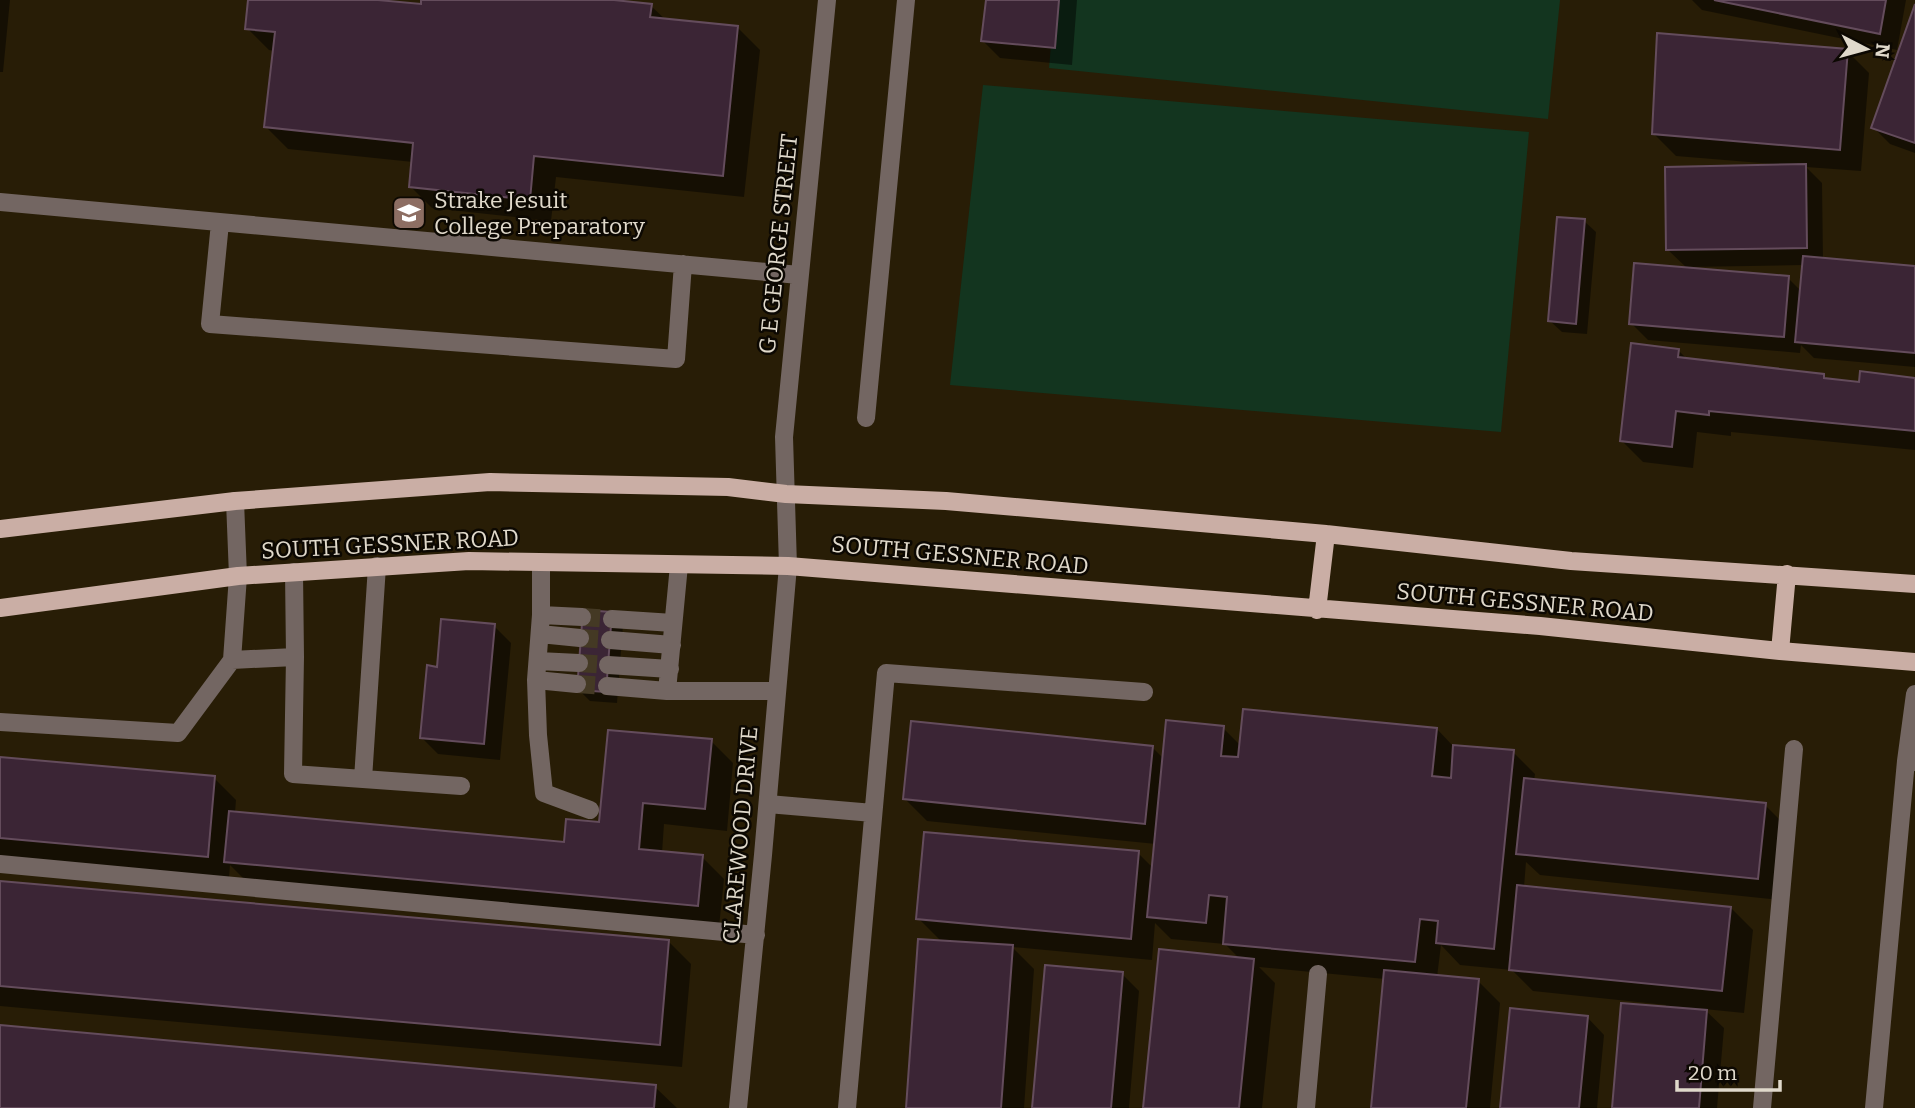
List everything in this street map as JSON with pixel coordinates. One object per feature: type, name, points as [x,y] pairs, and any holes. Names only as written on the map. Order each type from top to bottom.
[{"type":"main road","name":"SOUTH GESSNER ROAD","points":[[0,529],[235,501],[490,482],[728,486],[786,494],[946,501],[1326,534],[1571,561],[1915,584]]},
{"type":"main road","points":[[1317,610],[1326,534]]},
{"type":"main road","name":"SOUTH GESSNER ROAD","points":[[0,608],[237,576],[469,561],[788,566],[1540,626],[1915,662]]},
{"type":"main road","points":[[1780,651],[1787,574]]},
{"type":"street","name":"G E GEORGE STREET","points":[[788,566],[784,438],[827,0]]},
{"type":"street","points":[[866,418],[906,0]]},
{"type":"street","points":[[0,202],[799,275]]},
{"type":"street","points":[[220,223],[210,324],[676,359],[683,264]]},
{"type":"street","points":[[0,722],[178,733],[232,660],[237,576],[235,501]]},
{"type":"street","points":[[541,563],[541,615],[536,681],[544,793],[590,810]]},
{"type":"street","points":[[667,691],[679,565]]},
{"type":"street","points":[[363,779],[377,566]]},
{"type":"street","name":"CLAREWOOD DRIVE","points":[[738,1108],[788,566]]},
{"type":"street","points":[[293,572],[293,774],[461,786]]},
{"type":"street","points":[[541,615],[582,617]]},
{"type":"street","points":[[612,619],[673,623]]},
{"type":"street","points":[[540,634],[580,638]]},
{"type":"street","points":[[610,640],[672,645]]},
{"type":"street","points":[[232,660],[295,657]]},
{"type":"street","points":[[538,660],[579,663]]},
{"type":"street","points":[[608,665],[670,669]]},
{"type":"street","points":[[847,1108],[886,673],[1144,692]]},
{"type":"street","points":[[536,681],[577,684]]},
{"type":"street","points":[[607,686],[667,691],[777,691]]},
{"type":"street","points":[[1874,1108],[1911,762],[1915,694]]},
{"type":"street","points":[[1762,1108],[1794,749]]},
{"type":"street","points":[[768,804],[873,813]]},
{"type":"street","points":[[0,864],[756,935]]},
{"type":"street","points":[[1306,1108],[1318,974]]},
{"type":"green space","points":[[1055,0],[1560,0],[1548,119],[1049,68]]},
{"type":"green space","points":[[983,85],[1529,132],[1501,432],[950,385]]},
{"type":"building","points":[[248,0],[378,0],[421,4],[421,0],[614,0],[652,4],[650,17],[738,26],[723,176],[534,156],[530,200],[409,187],[413,143],[264,127],[275,32],[245,29]]},
{"type":"building","points":[[986,0],[1059,0],[1055,48],[981,41]]},
{"type":"building","points":[[1714,0],[1886,0],[1880,34]]},
{"type":"building","points":[[1915,4],[1915,143],[1871,128]]},
{"type":"building","points":[[1657,33],[1848,49],[1840,150],[1652,134]]},
{"type":"building","points":[[1806,164],[1807,248],[1666,250],[1665,167]]},
{"type":"building","points":[[1557,217],[1585,219],[1576,324],[1548,321]]},
{"type":"building","points":[[1803,256],[1915,266],[1915,353],[1795,342]]},
{"type":"building","points":[[1634,263],[1789,276],[1784,337],[1629,324]]},
{"type":"building","points":[[1631,343],[1679,349],[1678,357],[1824,374],[1824,378],[1859,382],[1860,371],[1915,378],[1915,431],[1709,411],[1709,415],[1676,411],[1672,447],[1620,441]]},
{"type":"building","points":[[583,610],[612,612],[606,692],[577,690]]},
{"type":"building","points":[[441,619],[495,624],[484,744],[420,738],[427,665],[437,667]]},
{"type":"building","points":[[1243,709],[1437,728],[1432,776],[1451,778],[1453,745],[1514,750],[1494,949],[1436,943],[1438,921],[1420,919],[1415,962],[1223,944],[1227,897],[1209,895],[1206,923],[1147,917],[1166,720],[1224,726],[1221,756],[1238,757]]},
{"type":"building","points":[[911,721],[1153,746],[1145,824],[903,799]]},
{"type":"building","points":[[608,730],[712,739],[705,809],[643,803],[639,849],[703,855],[698,906],[224,862],[229,811],[564,842],[566,819],[599,822]]},
{"type":"building","points":[[0,757],[215,776],[208,857],[0,838]]},
{"type":"building","points":[[1524,778],[1766,803],[1758,879],[1516,854]]},
{"type":"building","points":[[924,832],[1139,851],[1131,939],[916,919]]},
{"type":"building","points":[[0,881],[669,940],[660,1045],[0,986]]},
{"type":"building","points":[[1517,885],[1731,907],[1722,991],[1509,970]]},
{"type":"building","points":[[918,939],[1013,945],[1001,1108],[906,1108]]},
{"type":"building","points":[[1159,949],[1254,959],[1239,1108],[1143,1108]]},
{"type":"building","points":[[1045,965],[1123,972],[1111,1108],[1032,1108]]},
{"type":"building","points":[[1384,970],[1479,979],[1466,1108],[1371,1108]]},
{"type":"building","points":[[1621,1003],[1707,1010],[1699,1108],[1612,1108]]},
{"type":"building","points":[[1510,1008],[1588,1016],[1579,1108],[1500,1108]]},
{"type":"building","points":[[0,1025],[656,1085],[654,1108],[0,1108]]},
{"type":"tunnel","points":[[582,617],[612,619]]},
{"type":"tunnel","points":[[580,638],[610,640]]},
{"type":"tunnel","points":[[579,663],[608,665]]},
{"type":"tunnel","points":[[577,684],[607,686]]},
{"type":"place","name":"Strake Jesuit College Preparatory","points":[[409,213]]}]
